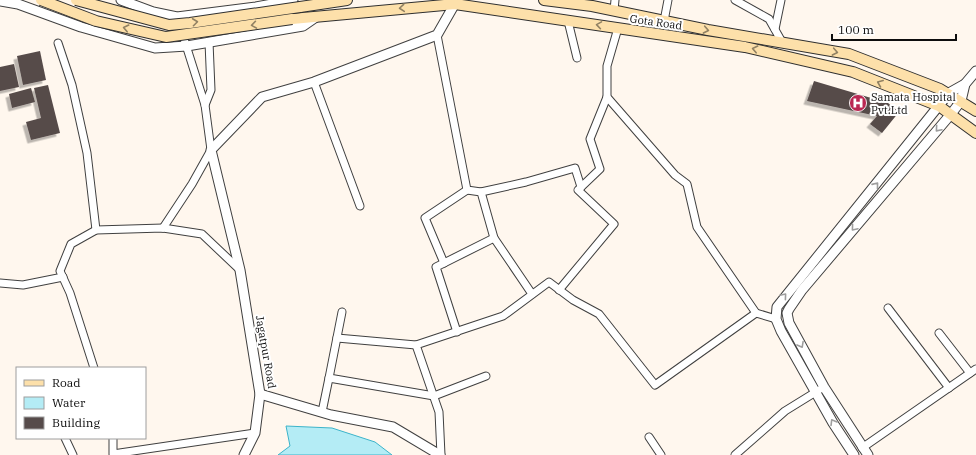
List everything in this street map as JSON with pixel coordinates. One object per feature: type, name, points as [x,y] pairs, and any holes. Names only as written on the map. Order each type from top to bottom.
[{"type":"main road","name":"Gota Road","points":[[41,0],[96,21],[166,37],[292,19],[456,2],[568,21],[745,47],[853,72],[939,106],[976,133]]},
{"type":"main road","points":[[76,0],[169,24],[197,22],[296,4],[348,0]]},
{"type":"main road","name":"Gota Road","points":[[544,0],[592,6],[708,30],[849,54],[884,66],[949,93],[976,111]]},
{"type":"street","points":[[121,0],[153,12],[177,17],[255,3],[296,4]]},
{"type":"street","points":[[614,10],[615,0]]},
{"type":"street","points":[[664,21],[668,0]]},
{"type":"street","points":[[735,0],[746,3],[769,19],[782,42]]},
{"type":"street","points":[[775,29],[781,0]]},
{"type":"street","points":[[0,1],[18,4],[81,27],[155,48],[187,46],[303,26],[316,17]]},
{"type":"street","points":[[163,228],[192,184],[210,150],[262,97],[314,82],[437,35],[456,2]]},
{"type":"street","points":[[177,17],[205,105],[210,150]]},
{"type":"street","points":[[568,21],[577,58]]},
{"type":"street","points":[[559,290],[614,224],[578,190],[600,169],[590,139],[607,97],[607,66],[618,28]]},
{"type":"street","points":[[437,35],[467,190]]},
{"type":"street","points":[[205,105],[211,90],[209,42]]},
{"type":"street","points":[[58,43],[72,85],[87,153],[96,230]]},
{"type":"street","points":[[854,455],[816,393],[781,331],[776,318],[776,311],[779,302],[949,93],[965,84],[976,70]]},
{"type":"street","points":[[314,82],[360,206]]},
{"type":"street","points":[[965,84],[961,101],[951,114],[802,290],[787,313],[789,323],[824,387],[865,451],[976,369]]},
{"type":"street","points":[[607,97],[674,175],[687,184],[697,227],[756,313],[776,318]]},
{"type":"street","name":"Jagatpur Road","points":[[210,150],[240,270],[260,394],[322,412],[393,427],[441,455]]},
{"type":"street","points":[[444,263],[425,218],[467,190],[481,192],[526,182],[575,168],[582,187]]},
{"type":"street","points":[[481,192],[494,238],[532,294]]},
{"type":"street","points":[[863,200],[872,206]]},
{"type":"street","points":[[94,367],[70,293],[60,271],[70,244],[96,230],[163,228],[202,234],[240,270]]},
{"type":"street","points":[[457,332],[436,267],[494,238]]},
{"type":"street","points":[[0,283],[23,285],[63,277]]},
{"type":"street","points":[[337,338],[416,345],[503,316],[549,282],[573,300],[599,314],[655,385],[756,313]]},
{"type":"street","points":[[888,308],[949,388]]},
{"type":"street","points":[[322,412],[342,312]]},
{"type":"street","points":[[939,333],[970,374]]},
{"type":"street","points":[[416,345],[439,412],[441,455]]},
{"type":"street","points":[[329,378],[434,396],[486,376]]},
{"type":"street","points":[[735,455],[785,411],[824,387]]},
{"type":"street","points":[[244,455],[255,433],[260,394]]},
{"type":"street","points":[[112,439],[112,455],[255,433]]},
{"type":"street","points":[[649,437],[661,455]]},
{"type":"street","points":[[65,439],[72,455]]},
{"type":"street","points":[[168,447],[169,455]]},
{"type":"water","points":[[286,426],[332,428],[375,442],[392,455],[278,455],[290,446]]},
{"type":"building","points":[[40,51],[46,80],[23,85],[17,56]]},
{"type":"building","points":[[14,64],[19,87],[0,91],[0,67]]},
{"type":"building","points":[[814,81],[888,103],[899,112],[882,133],[870,124],[877,116],[807,101]]},
{"type":"building","points":[[48,85],[60,133],[31,140],[26,122],[41,118],[34,88]]},
{"type":"building","points":[[31,88],[35,102],[12,108],[9,94]]},
{"type":"place","name":"Samata Hospital Pvt.Ltd","points":[[858,103]]}]
